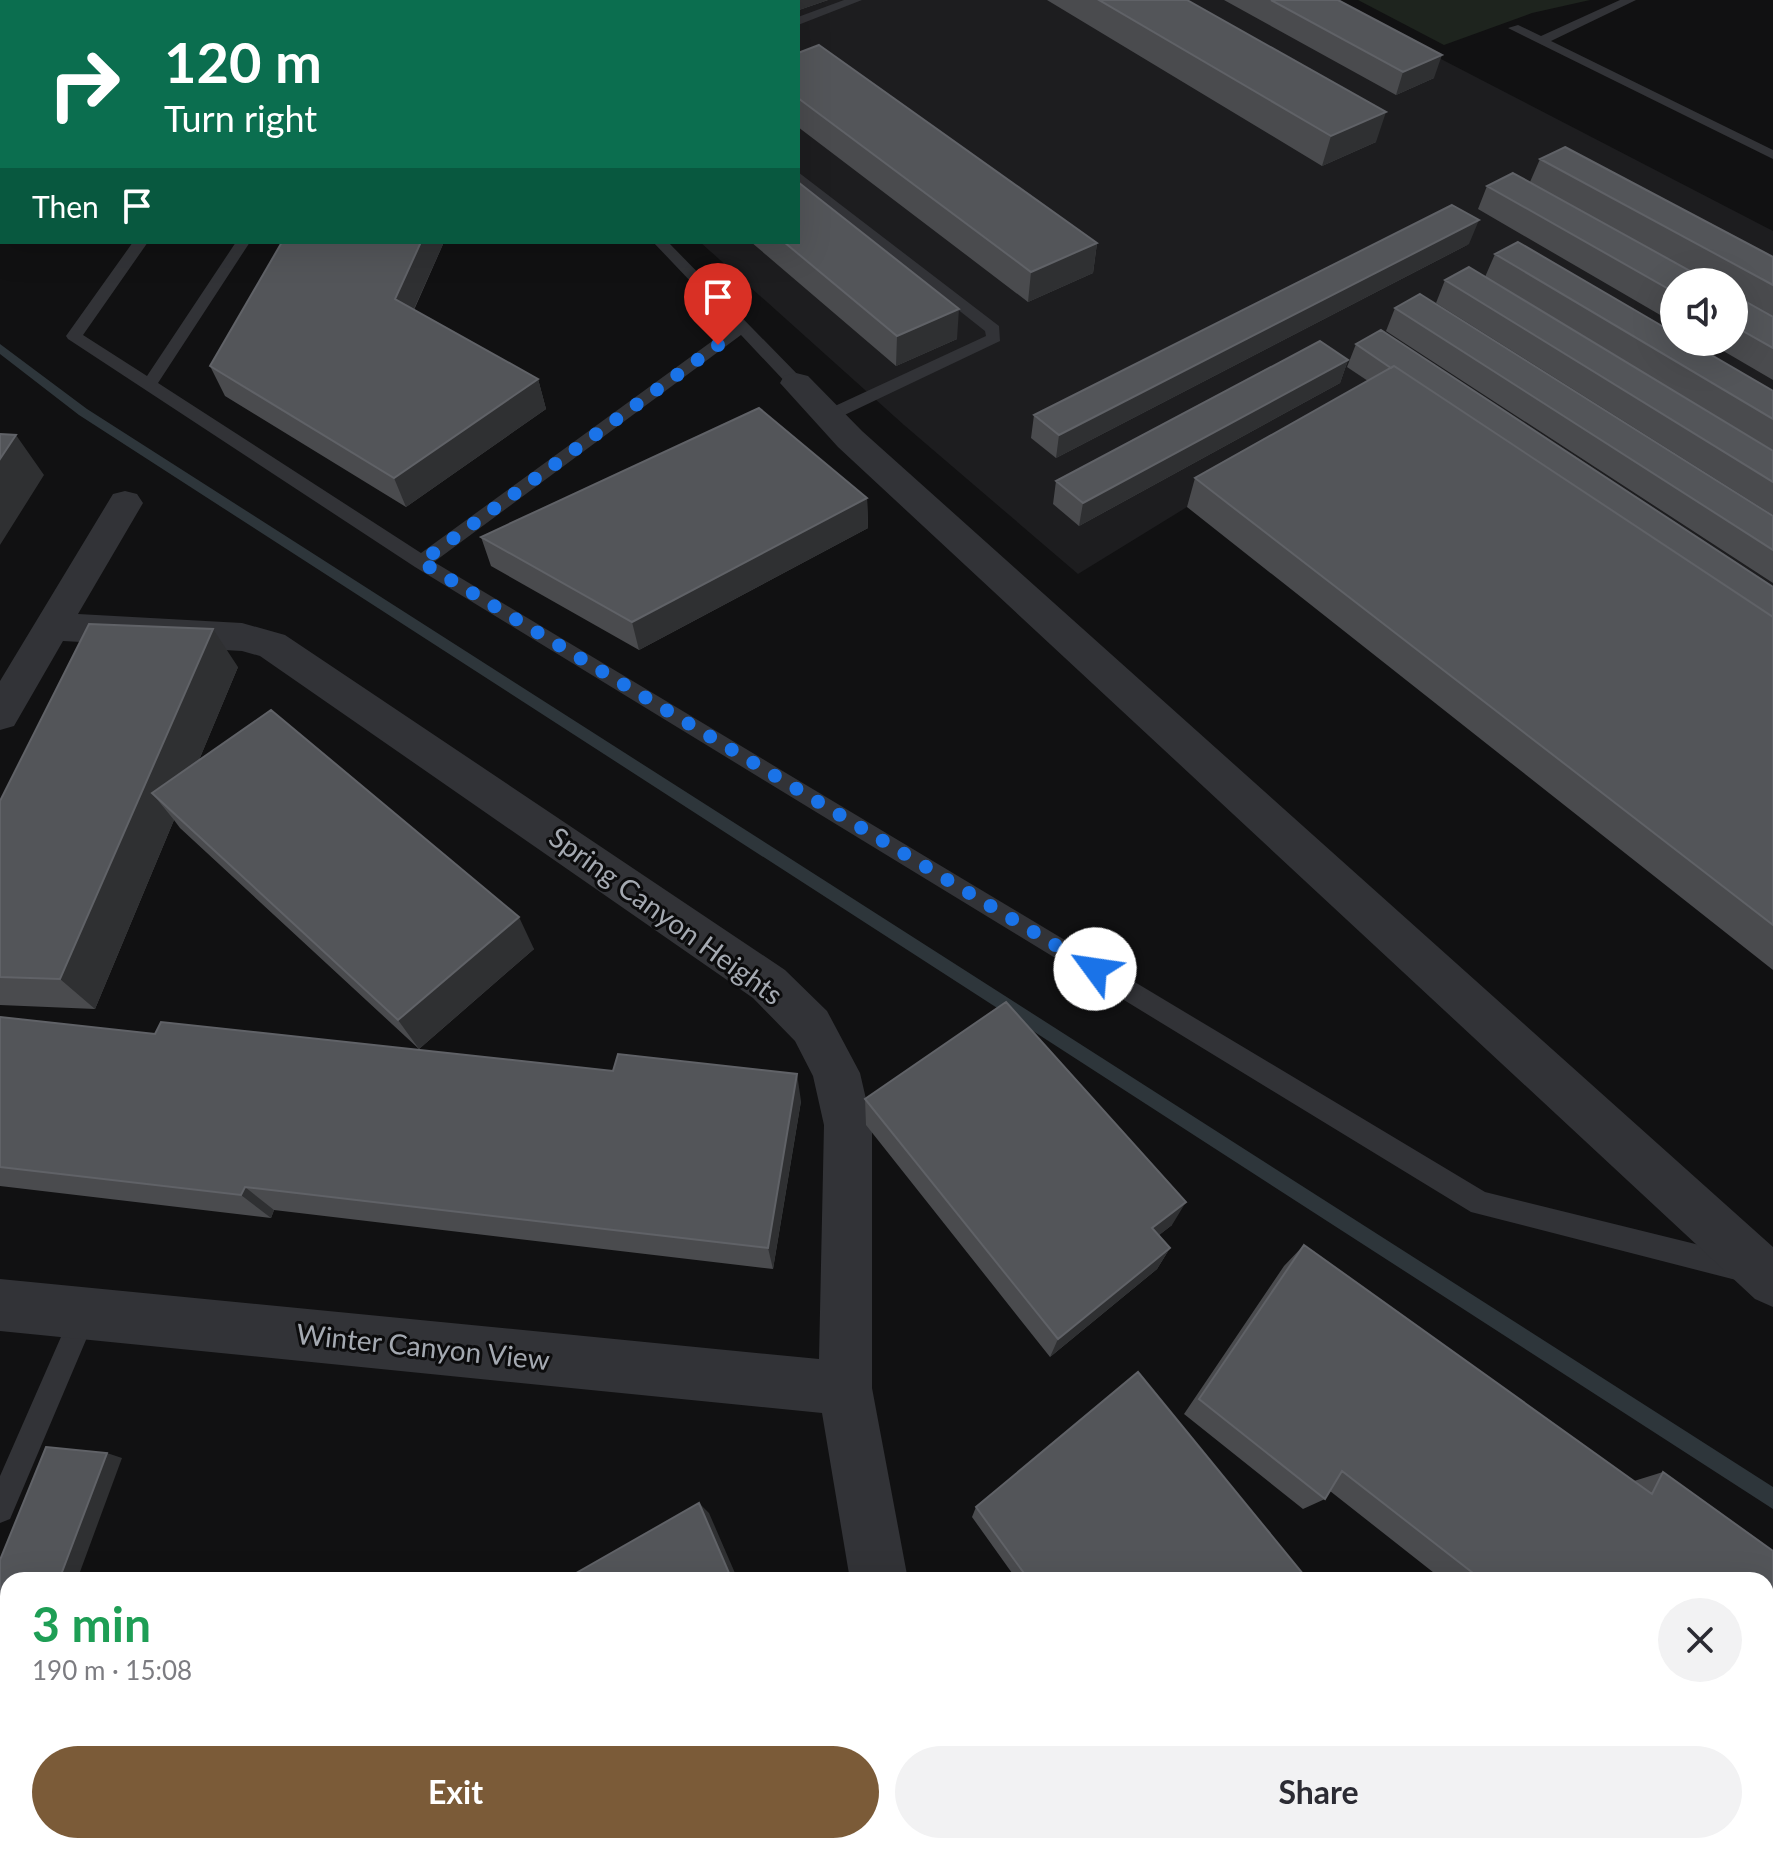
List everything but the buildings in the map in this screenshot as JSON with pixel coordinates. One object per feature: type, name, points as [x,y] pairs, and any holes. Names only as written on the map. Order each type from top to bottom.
[{"type":"street","points":[[796,383],[828,416],[1769,1278]]},
{"type":"street","points":[[0,715],[125,503]]},
{"type":"street","name":"Spring Canyon Heights","points":[[53,627],[242,637],[272,645],[297,659],[769,984],[811,1026],[836,1073],[848,1125],[845,1388],[878,1572]]},
{"type":"street","name":"Winter Canyon View","points":[[0,1305],[845,1388]]},
{"type":"lane","points":[[800,20],[856,0]]},
{"type":"lane","points":[[1544,40],[1630,0]]},
{"type":"lane","points":[[1514,28],[1544,40],[1773,155]]},
{"type":"lane","points":[[800,178],[993,329],[994,338],[828,416]]},
{"type":"lane","points":[[140,244],[74,336],[421,562],[1480,1203],[1769,1278]]},
{"type":"lane","points":[[149,385],[242,244]]},
{"type":"lane","points":[[662,244],[796,383]]},
{"type":"lane","points":[[421,562],[742,327]]},
{"type":"lane","points":[[0,1509],[84,1314]]},
{"type":"shaded area","points":[[800,0],[1327,0],[1773,231],[1773,661],[1382,396],[1187,507],[1078,574],[904,425],[702,244],[800,244]]},
{"type":"shaded area","points":[[1358,0],[1590,0],[1532,13],[1444,45]]},
{"type":"waterway","points":[[0,348],[83,412],[1773,1499]]},
{"type":"route","points":[[718,345],[421,562],[1095,969]]}]
